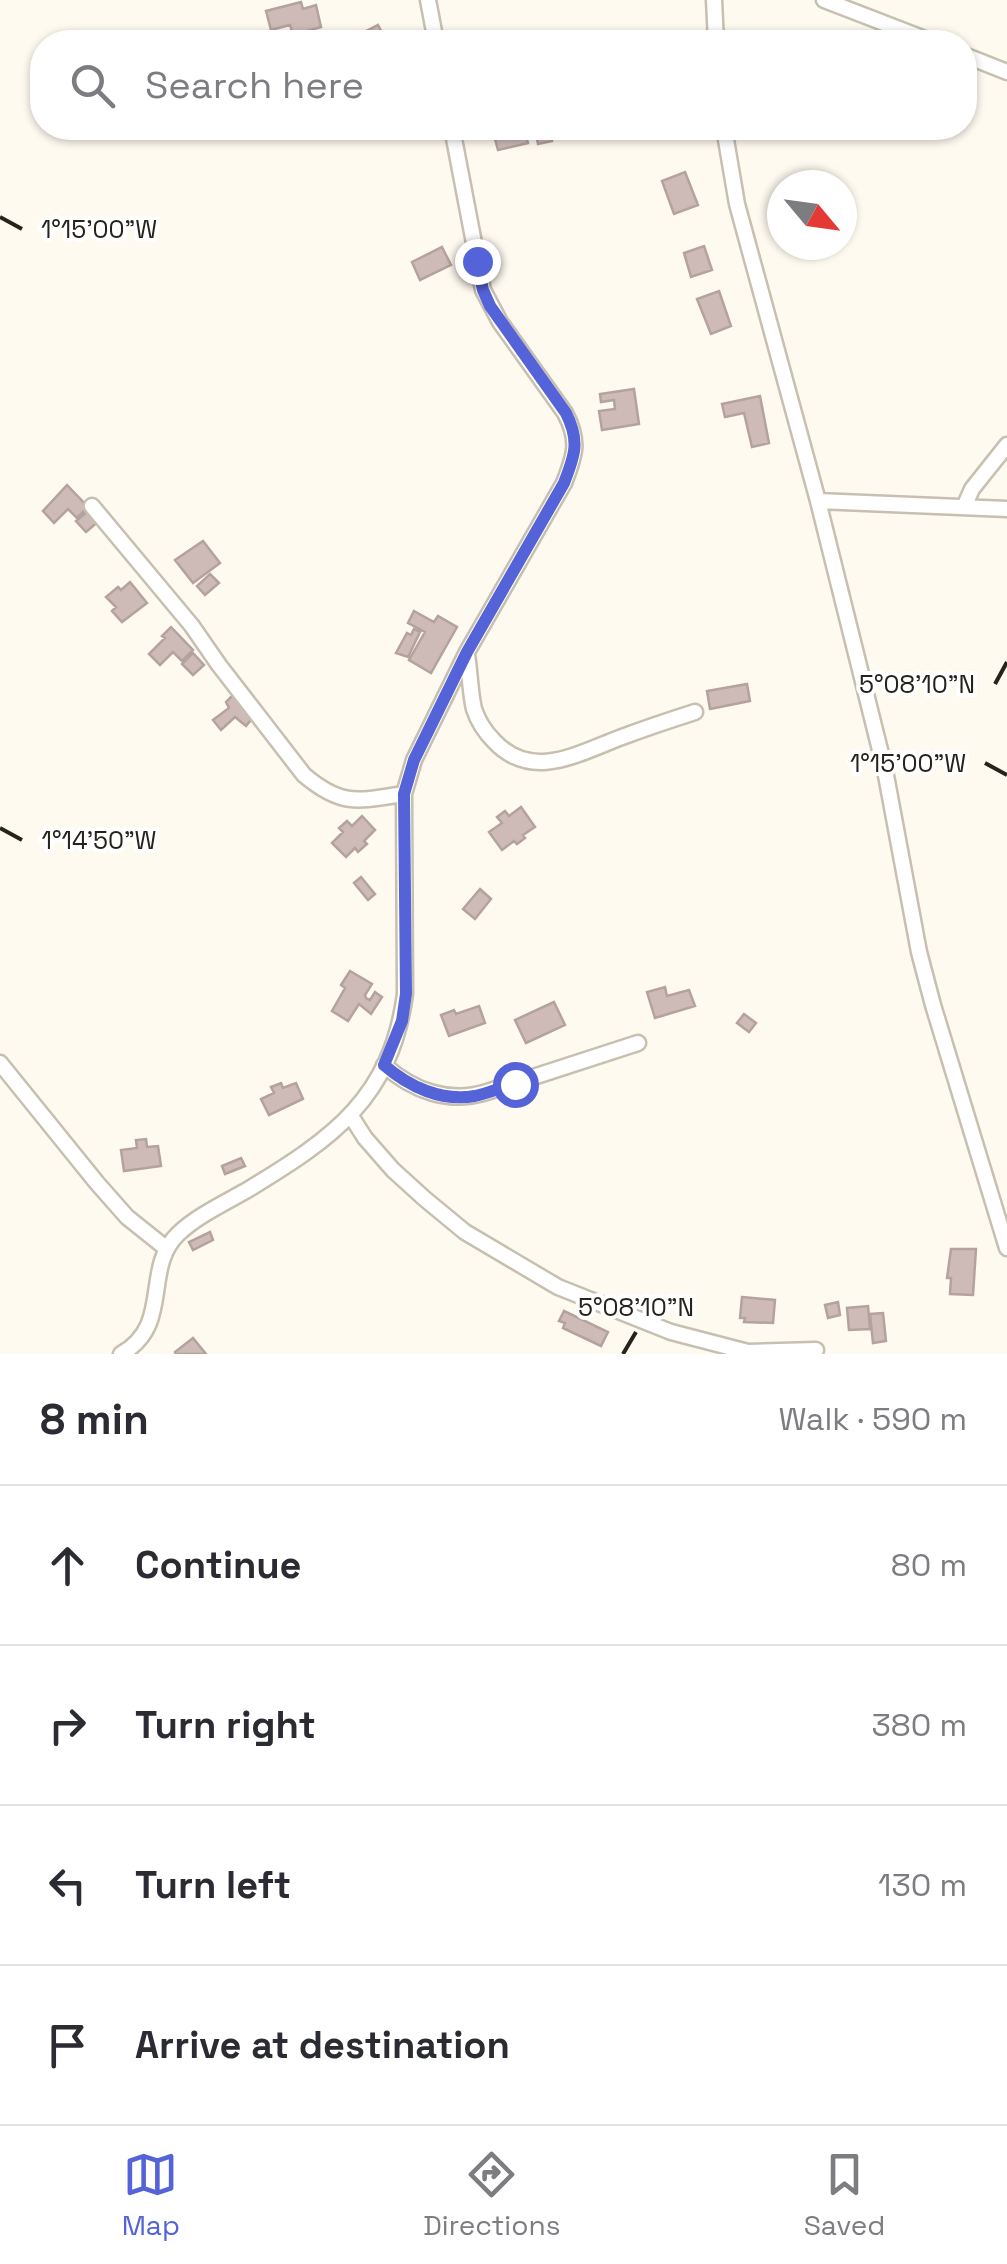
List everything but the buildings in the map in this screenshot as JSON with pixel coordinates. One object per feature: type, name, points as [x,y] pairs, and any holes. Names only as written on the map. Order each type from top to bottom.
[{"type":"street","points":[[428,0],[434,30]]},
{"type":"street","points":[[714,0],[715,30]]},
{"type":"street","points":[[824,0],[902,30]]},
{"type":"street","points":[[977,59],[1004,66]]},
{"type":"street","points":[[121,1354],[137,1350],[156,1306],[161,1263],[176,1236],[292,1162],[351,1116],[375,1085],[402,1021],[406,994],[404,794],[414,760],[467,652],[564,483],[574,458],[573,428],[566,413],[500,322],[483,290],[454,140]]},
{"type":"street","points":[[726,140],[736,204],[818,501],[886,770],[908,897],[933,1005],[1007,1248]]},
{"type":"street","points":[[964,507],[972,489],[1007,445]]},
{"type":"street","points":[[818,501],[1007,509]]},
{"type":"street","points":[[92,506],[192,626],[304,775],[339,798],[356,801],[404,794]]},
{"type":"street","points":[[467,652],[474,708],[484,731],[502,750],[520,761],[543,762],[574,756],[695,712]]},
{"type":"street","points":[[384,1065],[436,1095],[476,1096],[638,1042]]},
{"type":"street","points":[[0,1063],[97,1184],[128,1217],[167,1249]]},
{"type":"street","points":[[351,1116],[393,1170],[424,1199],[465,1232],[558,1287],[671,1332],[748,1352],[816,1350]]},
{"type":"route","points":[[477,261],[490,306],[566,413],[573,428],[574,458],[564,483],[467,652],[414,760],[404,794],[406,994],[402,1021],[384,1065],[436,1095],[476,1096],[515,1084]]}]
